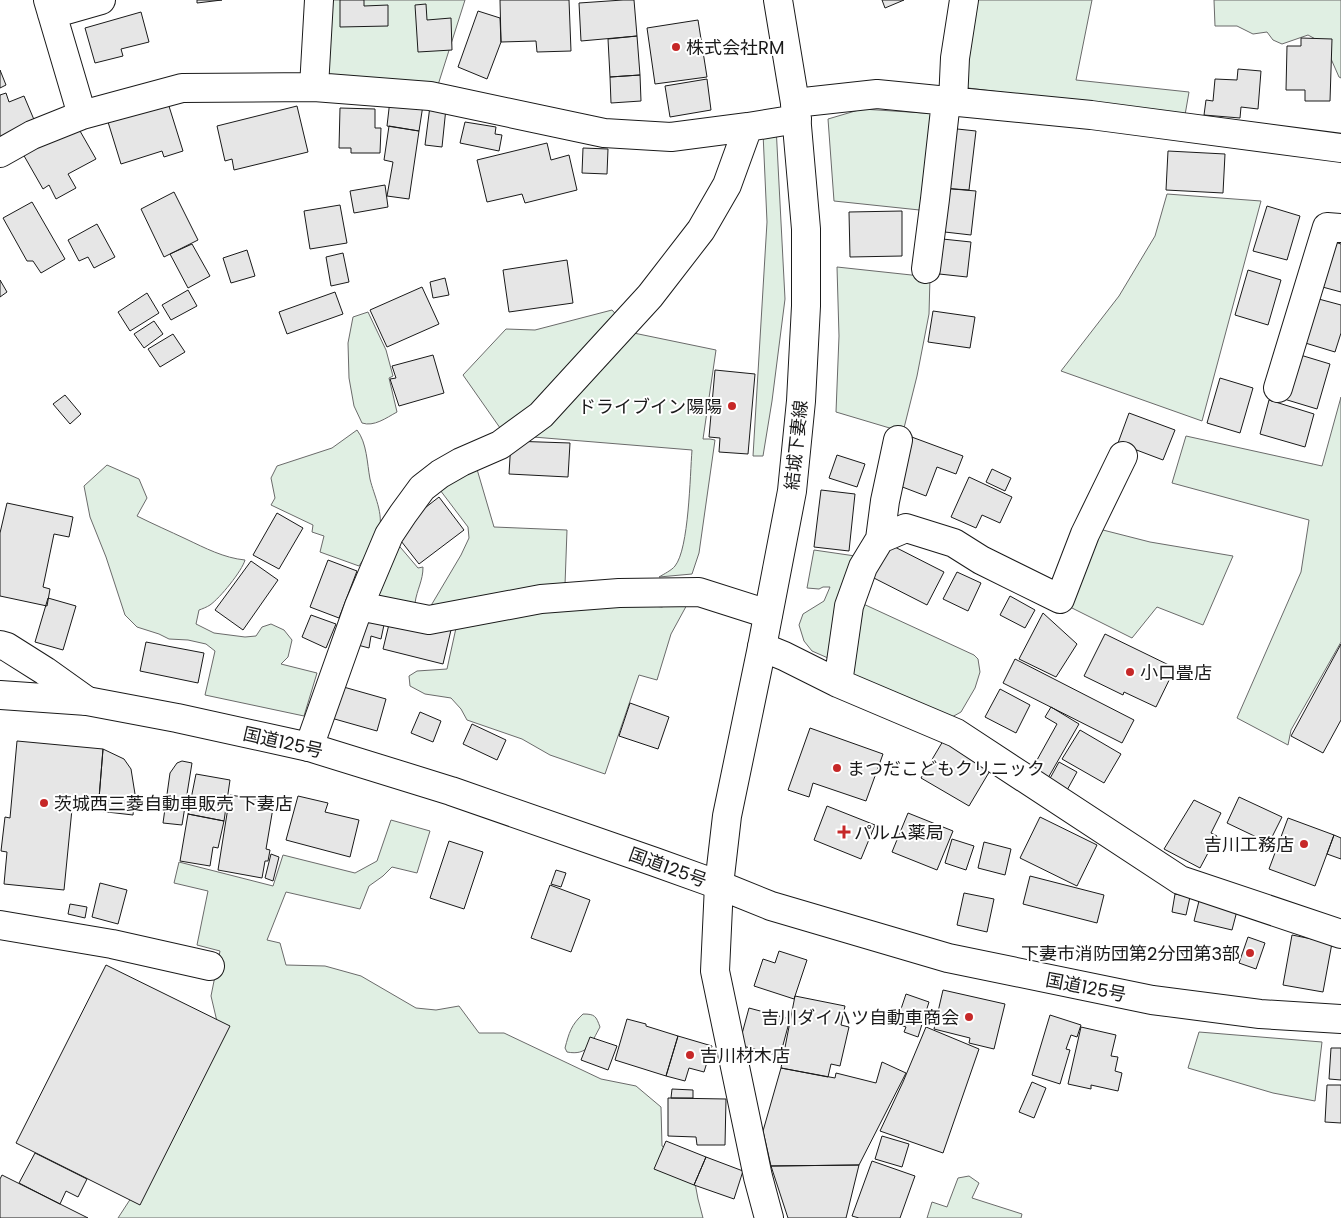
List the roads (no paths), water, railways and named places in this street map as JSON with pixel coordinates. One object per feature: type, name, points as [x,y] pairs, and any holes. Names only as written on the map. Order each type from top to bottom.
[{"type":"main road","points":[[82,115],[50,7],[101,0]]},
{"type":"main road","points":[[314,87],[319,0]]},
{"type":"main road","name":"結城下妻線","points":[[769,1218],[758,1177],[714,971],[719,885],[727,816],[792,491],[801,401],[806,306],[806,229],[796,111],[778,0]]},
{"type":"main road","points":[[926,269],[954,58],[964,0]]},
{"type":"main road","points":[[0,153],[32,135],[82,115],[182,88],[314,87],[430,96],[604,133],[671,138],[748,127],[796,111],[877,94],[1091,115],[1341,148]]},
{"type":"main road","points":[[309,747],[358,606],[389,536],[422,488],[440,474],[461,462],[500,445],[541,415],[650,296],[700,230],[727,185],[748,127]]},
{"type":"main road","points":[[1278,388],[1327,227],[1341,228]]},
{"type":"main road","points":[[838,683],[849,606],[863,567],[880,539],[887,492],[898,440]]},
{"type":"main road","points":[[880,539],[906,528],[954,543],[981,560],[1060,599],[1086,534],[1123,456]]},
{"type":"main road","points":[[358,606],[429,620],[540,599],[619,592],[699,592],[768,614]]},
{"type":"main road","points":[[0,645],[7,647],[45,671],[87,701]]},
{"type":"main road","points":[[762,647],[838,683],[956,732],[1180,880],[1341,934]]},
{"type":"main road","name":"国道125号","points":[[0,695],[87,701],[177,718],[309,747],[451,791],[719,885],[771,906],[948,958],[1152,1000],[1260,1014],[1341,1019]]},
{"type":"main road","points":[[0,925],[112,944],[210,966]]},
{"type":"place","name":"株式会社RM","points":[[676,47]]},
{"type":"place","name":"ドライブイン陽陽","points":[[732,406]]},
{"type":"place","name":"小口畳店","points":[[1130,672]]},
{"type":"place","name":"まつだこどもクリニック","points":[[837,768]]},
{"type":"place","name":"茨城西三菱自動車販売 下妻店","points":[[44,803]]},
{"type":"place","name":"パルム薬局","points":[[844,832]]},
{"type":"place","name":"吉川工務店","points":[[1304,844]]},
{"type":"place","name":"下妻市消防団第2分団第3部","points":[[1250,953]]},
{"type":"place","name":"吉川ダイハツ自動車商会","points":[[969,1017]]},
{"type":"place","name":"吉川材木店","points":[[690,1055]]}]
